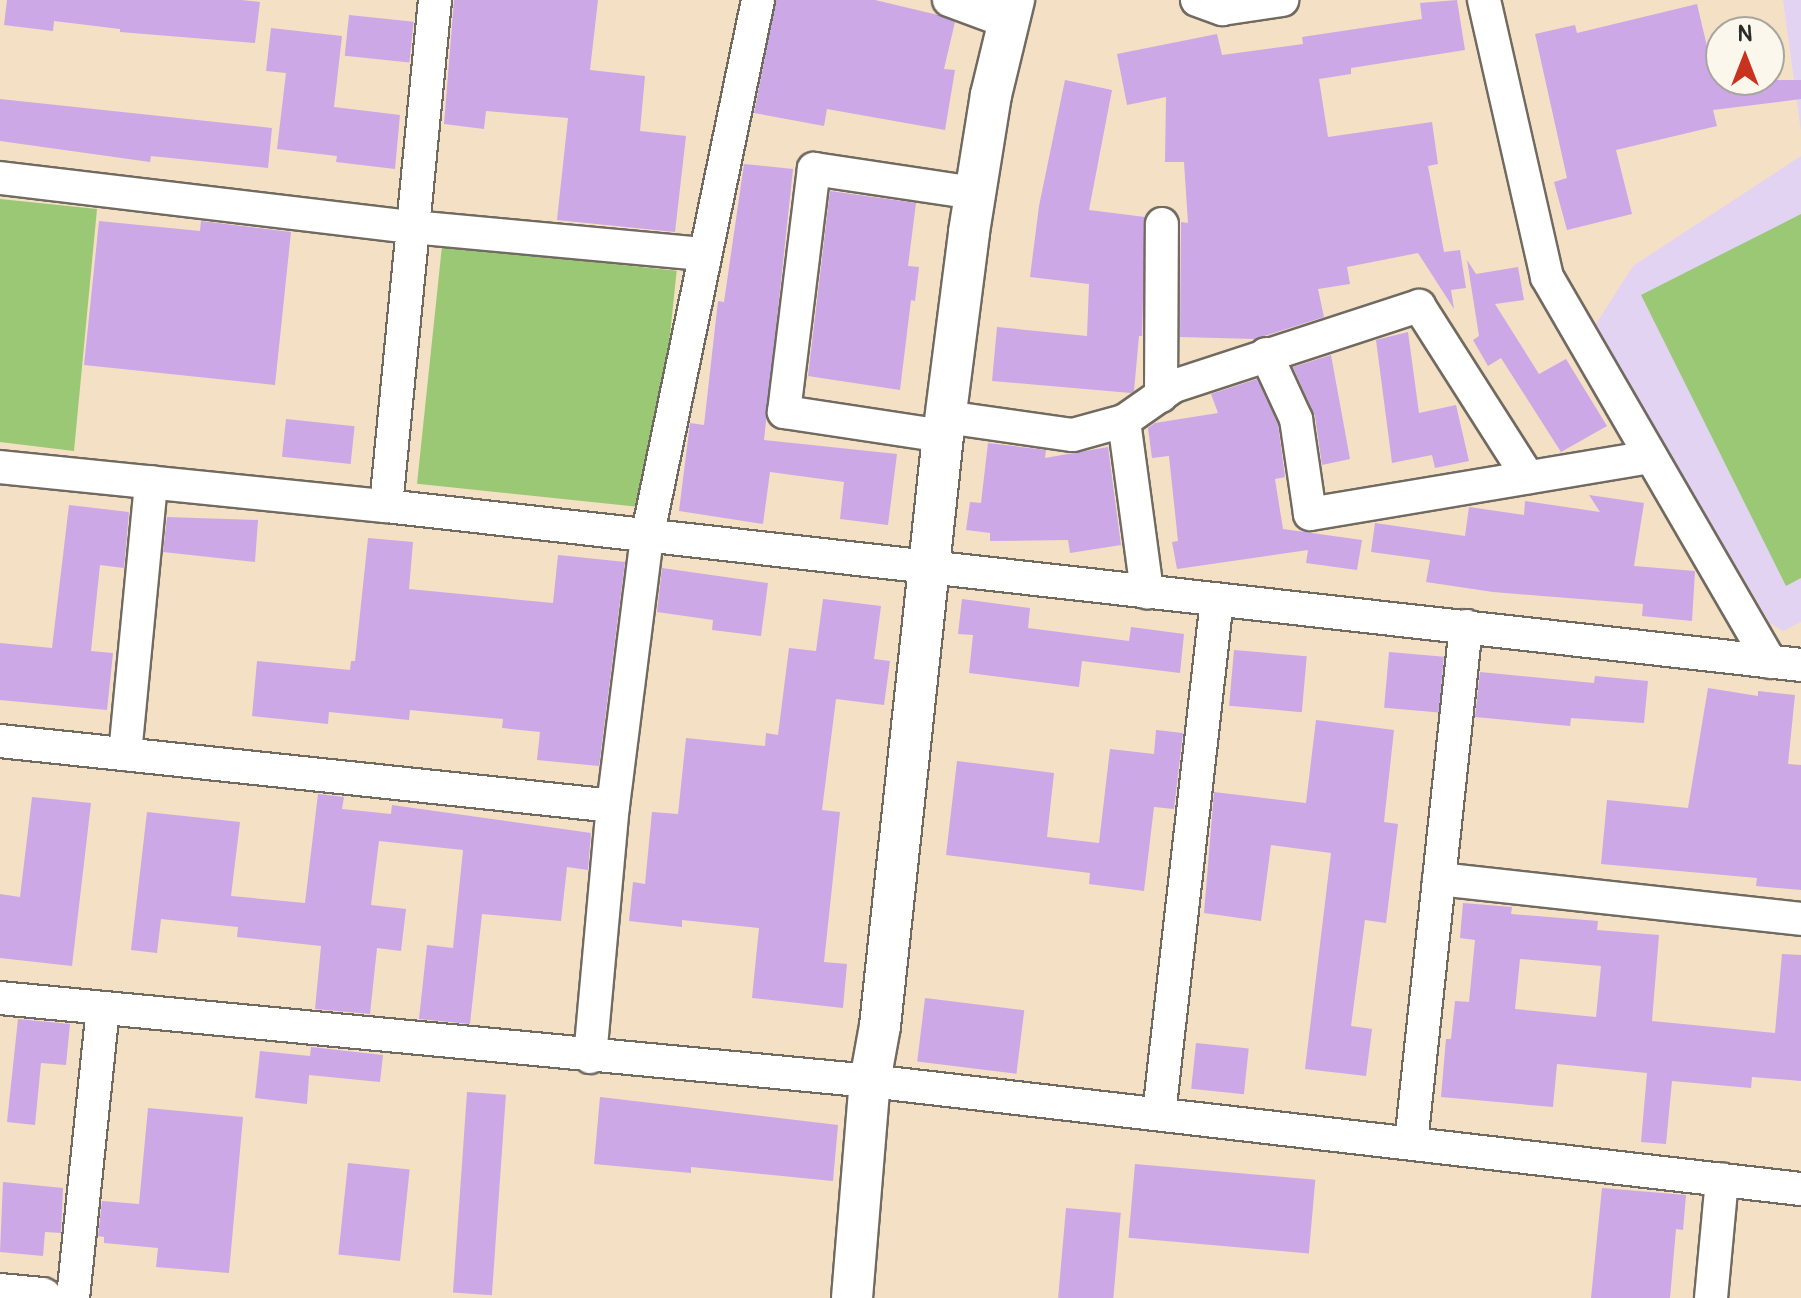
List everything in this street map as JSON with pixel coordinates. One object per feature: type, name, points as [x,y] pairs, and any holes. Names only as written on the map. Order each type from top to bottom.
[{"type":"street","points":[[590,1057],[613,806],[647,538],[703,254],[758,0]]},
{"type":"street","points":[[852,1298],[870,1081],[880,1026],[927,568],[975,193],[1011,11],[949,0]]},
{"type":"street","points":[[1197,0],[1222,9],[1282,0]]},
{"type":"street","points":[[1484,0],[1547,277],[1649,457],[1786,664]]},
{"type":"street","points":[[386,506],[429,1]]},
{"type":"street","points":[[975,193],[814,169],[784,412],[1073,435],[1124,421],[1174,386],[1419,306],[1528,477]]},
{"type":"street","points":[[0,178],[412,227],[703,254]]},
{"type":"street","points":[[1161,396],[1162,224]]},
{"type":"street","points":[[1266,354],[1296,419],[1310,514],[1649,457]]},
{"type":"street","points":[[1124,421],[1147,592]]},
{"type":"street","points":[[0,467],[386,506],[647,538],[1466,626],[1786,664]]},
{"type":"street","points":[[125,754],[151,482]]},
{"type":"street","points":[[1159,1114],[1217,599]]},
{"type":"street","points":[[1411,1143],[1466,626]]},
{"type":"street","points":[[1786,664],[1801,646]]},
{"type":"street","points":[[0,741],[613,806]]},
{"type":"street","points":[[1439,879],[1801,919]]},
{"type":"street","points":[[0,998],[590,1057],[870,1081],[1801,1189]]},
{"type":"street","points":[[73,1298],[103,1009]]},
{"type":"street","points":[[1711,1298],[1722,1180]]},
{"type":"street","points":[[0,1294],[42,1298]]},
{"type":"shaded area","points":[[1783,0],[1801,0],[1801,132]]},
{"type":"shaded area","points":[[1801,156],[1801,622],[1783,631],[1770,623],[1594,327],[1633,266]]},
{"type":"green space","points":[[0,199],[97,209],[74,451],[0,442]]},
{"type":"green space","points":[[1801,214],[1801,578],[1786,586],[1641,295]]},
{"type":"green space","points":[[442,246],[677,271],[652,508],[417,484]]},
{"type":"building","points":[[7,0],[260,2],[255,43],[120,32],[120,29],[54,21],[53,31],[4,25]]},
{"type":"building","points":[[454,0],[598,0],[590,70],[645,76],[640,131],[686,136],[675,232],[557,220],[568,118],[486,111],[484,129],[444,124]]},
{"type":"building","points":[[776,0],[875,0],[955,22],[944,69],[955,70],[945,130],[827,109],[824,126],[754,113]]},
{"type":"building","points":[[1457,0],[1465,50],[1351,68],[1351,74],[1319,79],[1328,137],[1432,122],[1438,164],[1428,166],[1444,252],[1460,250],[1466,288],[1451,290],[1454,309],[1418,253],[1347,267],[1350,284],[1318,289],[1324,317],[1255,339],[1180,337],[1181,222],[1188,223],[1184,162],[1165,162],[1166,97],[1127,105],[1117,54],[1217,34],[1222,55],[1303,44],[1302,37],[1422,19],[1420,3]]},
{"type":"building","points":[[1697,4],[1705,38],[1705,96],[1785,96],[1785,80],[1801,80],[1801,99],[1713,110],[1717,126],[1616,150],[1632,214],[1567,230],[1554,182],[1567,178],[1535,34],[1575,25],[1577,33]]},
{"type":"building","points":[[349,15],[414,22],[409,63],[345,56]]},
{"type":"building","points":[[271,28],[342,36],[334,107],[400,115],[395,169],[336,162],[337,156],[277,149],[286,73],[266,71]]},
{"type":"building","points":[[1065,80],[1112,90],[1089,210],[1145,217],[1142,336],[1139,336],[1134,391],[1131,393],[992,381],[997,327],[1087,336],[1089,284],[1030,277],[1039,206]]},
{"type":"building","points":[[0,99],[272,128],[268,168],[151,156],[150,162],[0,141]]},
{"type":"building","points":[[744,164],[793,169],[764,440],[897,454],[888,525],[840,519],[844,482],[770,472],[763,524],[679,511],[690,423],[704,425],[718,301],[724,302]]},
{"type":"building","points":[[830,191],[916,203],[908,266],[919,267],[915,301],[911,300],[900,390],[808,376]]},
{"type":"building","points":[[99,221],[200,231],[201,221],[291,232],[275,385],[84,365]]},
{"type":"building","points":[[1467,260],[1476,274],[1518,267],[1524,300],[1495,304],[1539,374],[1566,359],[1607,426],[1561,452],[1501,358],[1488,366],[1473,340],[1479,336]]},
{"type":"building","points":[[1408,332],[1419,413],[1456,405],[1469,461],[1435,468],[1432,455],[1392,463],[1376,340]]},
{"type":"building","points":[[1331,355],[1350,459],[1322,465],[1315,416],[1293,367]]},
{"type":"building","points":[[1257,379],[1278,424],[1285,477],[1275,479],[1283,529],[1362,540],[1357,570],[1306,563],[1308,550],[1177,569],[1172,542],[1178,541],[1169,456],[1152,458],[1148,428],[1155,423],[1218,413],[1211,394]]},
{"type":"building","points":[[286,419],[355,426],[351,464],[282,457]]},
{"type":"building","points":[[988,443],[1046,450],[1045,458],[1108,447],[1121,545],[1070,553],[1068,540],[990,541],[990,533],[966,530],[970,502],[981,503]]},
{"type":"building","points":[[1589,495],[1644,503],[1634,566],[1695,571],[1692,621],[1642,616],[1643,604],[1493,592],[1426,582],[1430,560],[1371,552],[1375,523],[1465,536],[1469,507],[1524,515],[1525,501],[1600,512]]},
{"type":"building","points":[[69,505],[129,512],[124,568],[100,565],[91,651],[113,653],[107,710],[0,700],[0,643],[52,648]]},
{"type":"building","points":[[167,517],[258,520],[255,562],[163,552]]},
{"type":"building","points":[[368,538],[413,542],[409,589],[553,603],[558,555],[625,562],[599,766],[537,760],[540,732],[502,728],[503,719],[410,710],[409,720],[329,712],[328,724],[252,716],[257,661],[350,670],[351,661],[355,661]]},
{"type":"building","points":[[662,568],[768,583],[761,636],[712,630],[713,620],[657,612]]},
{"type":"building","points":[[823,599],[881,606],[874,659],[890,661],[884,705],[836,699],[822,810],[840,812],[824,962],[847,964],[843,1008],[752,998],[759,928],[682,920],[682,927],[629,921],[633,882],[645,884],[652,812],[678,814],[686,738],[765,746],[766,733],[778,735],[789,648],[816,651]]},
{"type":"building","points":[[962,599],[1030,608],[1028,628],[1129,641],[1131,627],[1184,634],[1180,673],[1082,661],[1079,687],[969,673],[973,635],[958,634]]},
{"type":"building","points":[[1234,650],[1307,656],[1302,712],[1229,706]]},
{"type":"building","points":[[1389,652],[1444,657],[1439,713],[1384,708]]},
{"type":"building","points":[[1480,672],[1594,683],[1595,676],[1648,681],[1644,723],[1571,718],[1570,726],[1475,717]]},
{"type":"building","points":[[1708,688],[1758,696],[1758,691],[1795,695],[1788,764],[1801,765],[1801,890],[1756,886],[1757,878],[1601,864],[1607,800],[1688,808]]},
{"type":"building","points":[[1316,720],[1394,730],[1384,822],[1398,824],[1386,923],[1365,920],[1351,1026],[1372,1029],[1366,1076],[1305,1069],[1331,853],[1271,845],[1261,921],[1204,913],[1214,792],[1306,803]]},
{"type":"building","points":[[1156,730],[1183,733],[1174,809],[1154,807],[1144,891],[1089,884],[1090,873],[946,855],[957,761],[1054,773],[1047,837],[1099,843],[1110,749],[1154,754]]},
{"type":"building","points":[[318,794],[344,797],[342,809],[391,814],[392,805],[591,833],[588,870],[567,867],[561,921],[482,914],[470,1024],[419,1019],[427,945],[453,948],[463,850],[379,841],[371,905],[406,909],[401,951],[377,948],[370,1014],[315,1009],[321,946],[237,937],[238,927],[161,919],[157,953],[131,950],[147,812],[240,822],[231,896],[305,903]]},
{"type":"building","points":[[32,797],[91,803],[72,966],[0,958],[0,894],[20,897]]},
{"type":"building","points":[[1463,903],[1512,907],[1511,914],[1598,921],[1597,930],[1659,935],[1652,1021],[1775,1033],[1782,954],[1801,955],[1801,1081],[1752,1077],[1751,1088],[1672,1081],[1666,1144],[1641,1142],[1647,1073],[1557,1064],[1553,1107],[1441,1097],[1446,1039],[1451,1039],[1455,1001],[1469,1002],[1475,940],[1460,938]],"holes":[[[1520,959],[1601,966],[1596,1017],[1515,1009]]]},
{"type":"building","points":[[925,998],[1024,1010],[1016,1074],[917,1062]]},
{"type":"building","points":[[18,1019],[70,1024],[66,1065],[41,1063],[35,1125],[7,1122]]},
{"type":"building","points":[[1196,1043],[1249,1049],[1244,1094],[1191,1089]]},
{"type":"building","points":[[311,1047],[383,1055],[380,1082],[309,1075],[307,1104],[255,1098],[260,1051],[310,1056]]},
{"type":"building","points":[[467,1092],[506,1095],[492,1295],[453,1293]]},
{"type":"building","points":[[600,1097],[838,1125],[833,1181],[691,1167],[691,1173],[594,1164]]},
{"type":"building","points":[[148,1108],[243,1117],[229,1273],[156,1267],[158,1248],[104,1243],[104,1237],[98,1236],[102,1201],[139,1204]]},
{"type":"building","points":[[348,1163],[410,1169],[400,1261],[338,1254]]},
{"type":"building","points":[[1135,1164],[1315,1180],[1309,1253],[1129,1238]]},
{"type":"building","points":[[3,1182],[63,1188],[61,1233],[45,1232],[43,1256],[0,1252]]},
{"type":"building","points":[[1602,1188],[1686,1195],[1683,1230],[1676,1229],[1670,1298],[1591,1298]]},
{"type":"building","points":[[1066,1208],[1121,1213],[1113,1298],[1058,1298]]}]
